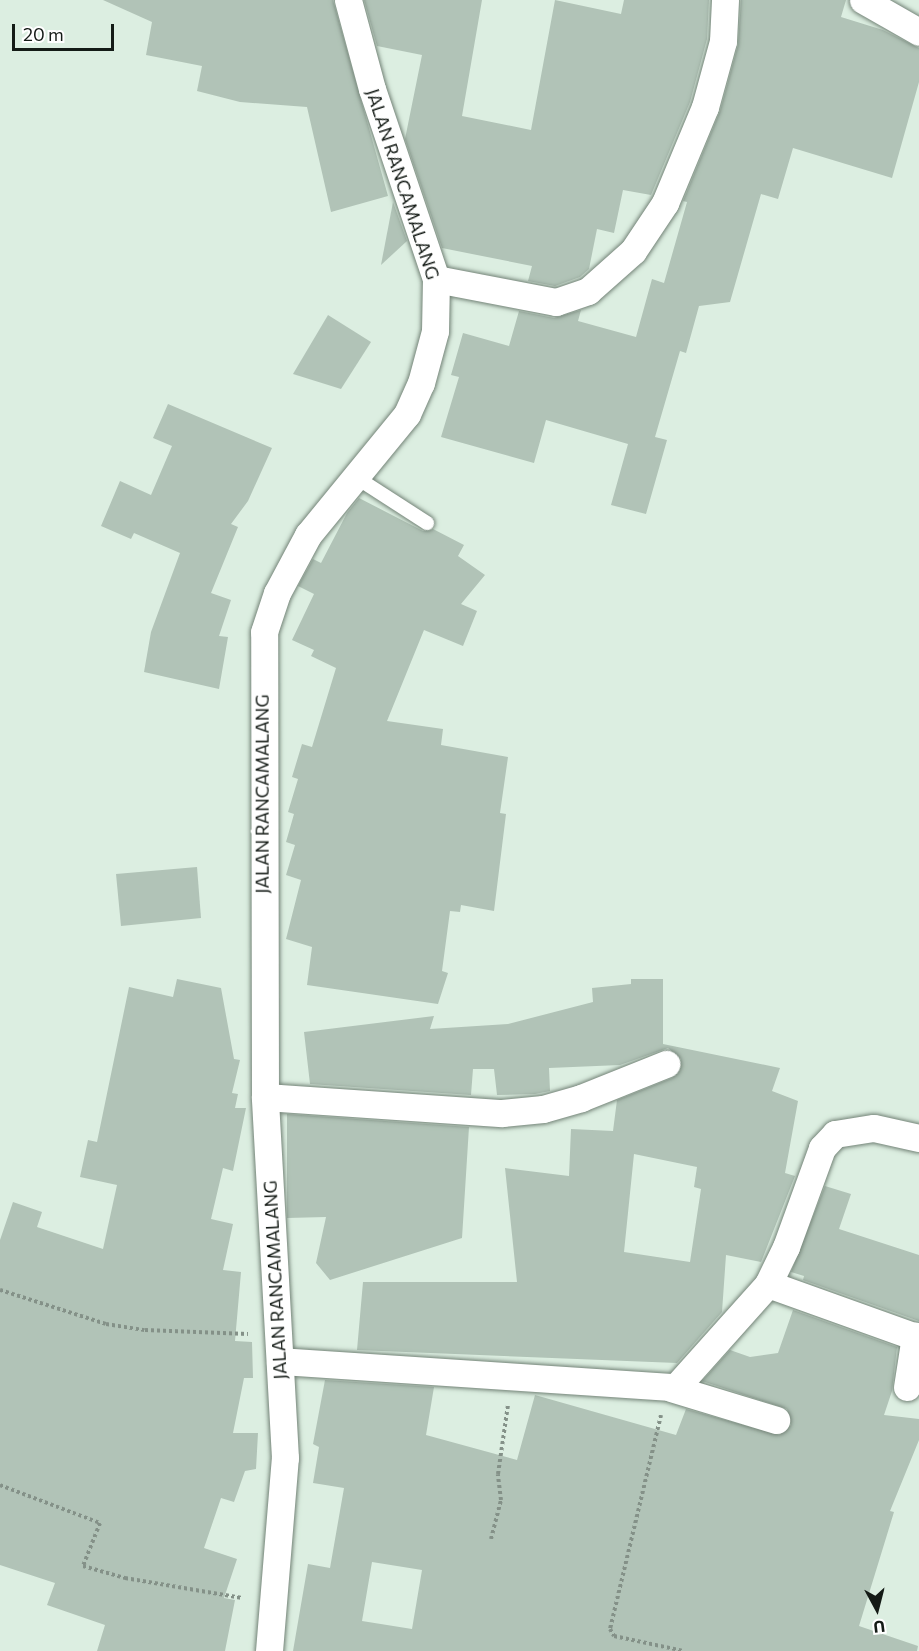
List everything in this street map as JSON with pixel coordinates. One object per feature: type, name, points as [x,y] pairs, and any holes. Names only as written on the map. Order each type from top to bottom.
[{"type":"street","name":"JALAN RANCAMALANG","points":[[269,1651],[276,1603],[285,1458],[265,1097],[264,632],[293,561],[354,476],[407,414],[421,383],[435,331],[436,279],[372,89],[348,0]]},
{"type":"street","points":[[436,279],[556,302],[588,291],[633,251],[665,203],[705,107],[723,41],[725,0]]},
{"type":"street","points":[[863,0],[919,32]]},
{"type":"street","points":[[265,1097],[502,1113],[543,1109],[581,1098],[666,1064]]},
{"type":"street","points":[[669,1388],[683,1383],[768,1284],[822,1148],[835,1134],[874,1128],[919,1138]]},
{"type":"street","points":[[768,1284],[917,1337],[907,1387]]},
{"type":"street","points":[[280,1361],[669,1388],[776,1420]]},
{"type":"lane","points":[[354,476],[427,523]]},
{"type":"path","points":[[0,1290],[80,1318],[145,1330],[278,1333]]},
{"type":"path","points":[[491,1539],[501,1500],[500,1451],[513,1378]]},
{"type":"path","points":[[669,1388],[610,1629],[614,1636],[684,1651]]},
{"type":"path","points":[[0,1485],[100,1523],[83,1566],[125,1578],[276,1603]]},
{"type":"building","points":[[103,0],[333,0],[388,196],[331,212],[307,107],[240,102],[197,91],[202,66],[146,55],[152,22]]},
{"type":"building","points":[[364,0],[482,0],[462,116],[531,130],[555,0],[621,14],[624,0],[709,0],[707,39],[690,102],[651,195],[623,190],[614,233],[597,229],[589,269],[580,277],[555,286],[528,281],[532,266],[442,248],[405,139],[422,55],[377,46]]},
{"type":"building","points":[[741,0],[846,0],[841,17],[883,30],[919,48],[919,82],[892,178],[793,148],[778,199],[761,194],[730,302],[699,306],[686,353],[680,351],[655,437],[667,440],[646,514],[611,505],[628,444],[546,420],[534,463],[441,437],[459,377],[451,375],[463,333],[509,346],[519,311],[554,318],[581,310],[578,321],[636,337],[652,279],[664,283],[687,202],[683,201],[720,111],[738,45]]},
{"type":"building","points":[[393,202],[407,241],[381,265]]},
{"type":"building","points":[[328,315],[371,342],[341,389],[293,374]]},
{"type":"building","points":[[168,404],[272,448],[248,501],[231,524],[238,527],[211,593],[231,600],[219,636],[228,637],[219,689],[144,672],[151,632],[180,553],[134,533],[131,539],[101,526],[120,481],[151,495],[172,446],[153,438]]},
{"type":"building","points":[[359,498],[423,531],[433,529],[464,545],[458,556],[485,575],[461,604],[477,611],[463,646],[424,630],[387,721],[443,729],[441,745],[508,757],[500,813],[506,814],[494,911],[461,905],[460,912],[450,911],[442,971],[448,973],[438,1004],[307,985],[312,947],[286,939],[301,880],[286,875],[295,845],[286,842],[294,814],[288,812],[298,779],[292,777],[302,744],[312,747],[336,668],[311,656],[314,650],[292,640],[314,594],[298,586],[313,559],[321,563],[347,513]]},
{"type":"building","points":[[197,867],[201,918],[121,926],[116,874]]},
{"type":"building","points":[[177,979],[221,988],[234,1059],[240,1060],[232,1093],[238,1094],[235,1108],[246,1108],[233,1171],[223,1168],[211,1219],[233,1224],[223,1270],[241,1272],[235,1341],[252,1342],[253,1378],[244,1378],[233,1433],[258,1433],[256,1469],[245,1471],[234,1502],[221,1498],[204,1548],[237,1559],[224,1598],[235,1600],[225,1651],[97,1651],[105,1625],[47,1605],[55,1583],[0,1565],[0,1240],[13,1202],[42,1212],[37,1227],[103,1249],[117,1185],[80,1177],[88,1140],[97,1142],[129,987],[173,997]]},
{"type":"building","points":[[631,979],[663,979],[663,1044],[780,1068],[772,1091],[798,1101],[785,1173],[795,1176],[761,1262],[726,1255],[722,1312],[677,1363],[357,1350],[363,1282],[517,1282],[505,1168],[569,1176],[571,1129],[613,1131],[617,1100],[672,1078],[681,1067],[681,1059],[668,1048],[620,1065],[549,1068],[550,1091],[535,1094],[497,1095],[494,1069],[473,1069],[471,1095],[310,1084],[304,1032],[434,1016],[430,1029],[508,1024],[593,1002],[592,988],[631,984]],"holes":[[[634,1154],[697,1167],[694,1187],[701,1189],[690,1262],[624,1252]]]},
{"type":"building","points":[[287,1114],[469,1127],[462,1238],[330,1280],[316,1263],[326,1217],[287,1218]]},
{"type":"building","points":[[825,1186],[851,1194],[839,1229],[919,1255],[919,1321],[803,1280],[804,1276],[791,1272]]},
{"type":"building","points":[[793,1310],[897,1347],[892,1391],[884,1415],[919,1419],[919,1440],[890,1511],[894,1512],[859,1626],[918,1646],[917,1651],[293,1651],[308,1564],[330,1568],[344,1488],[313,1483],[319,1447],[313,1444],[325,1380],[434,1387],[426,1435],[517,1460],[535,1395],[676,1435],[686,1409],[779,1435],[791,1425],[787,1409],[702,1381],[730,1350],[750,1357],[778,1353]],"holes":[[[372,1562],[422,1570],[412,1629],[362,1621]]]}]
